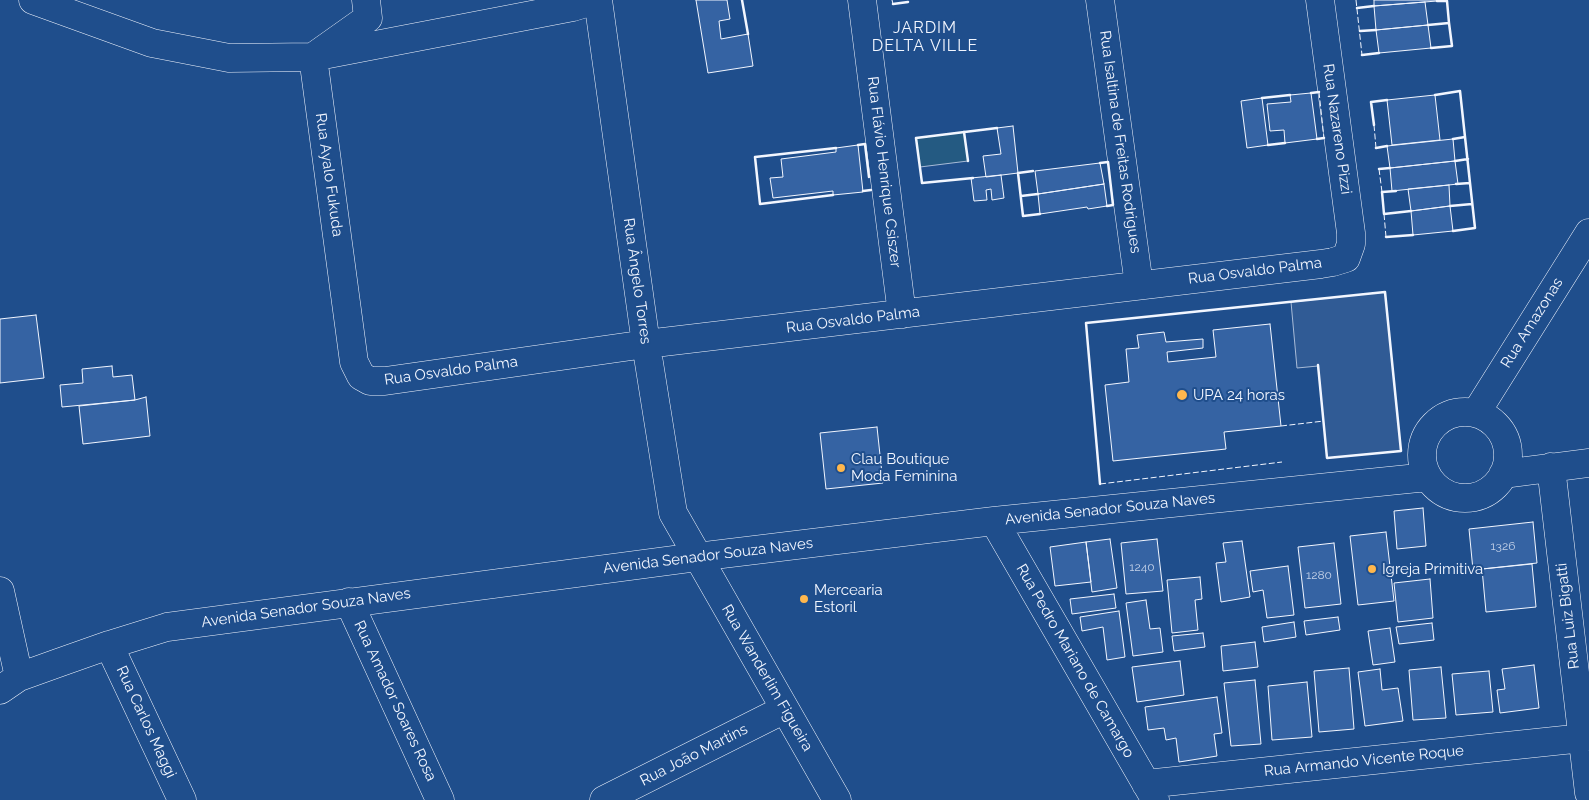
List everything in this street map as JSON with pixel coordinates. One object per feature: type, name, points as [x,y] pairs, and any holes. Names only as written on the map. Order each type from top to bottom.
[{"type":"street","points":[[32,0],[152,43],[229,58],[313,57],[573,7],[597,0]]},
{"type":"street","points":[[313,57],[368,18],[366,0]]},
{"type":"street","name":"Rua Ângelo Torres","points":[[597,0],[646,344],[673,513],[697,557]]},
{"type":"street","name":"Rua Flávio Henrique Csiszer","points":[[862,0],[902,314]]},
{"type":"street","name":"Rua Isaltina de Freitas Rodrigues","points":[[1100,0],[1139,285]]},
{"type":"street","name":"Rua Nazareno Pizzi","points":[[1320,0],[1351,233],[1351,244],[1346,258]]},
{"type":"street","name":"Rua Ayalo Fukuda","points":[[313,57],[354,362],[361,376]]},
{"type":"street","name":"Rua Amazonas","points":[[1476,413],[1589,233]]},
{"type":"street","name":"Rua Osvaldo Palma","points":[[361,376],[370,381],[385,381],[646,344],[1322,264],[1346,258]]},
{"type":"street","points":[[1461,412],[1476,413],[1487,418],[1497,426],[1504,437],[1507,449],[1507,462],[1503,474],[1498,482],[1482,495],[1461,498],[1442,492],[1428,477],[1423,463],[1422,449],[1427,435],[1436,424],[1448,416],[1461,412]]},
{"type":"street","points":[[1503,474],[1589,463]]},
{"type":"street","name":"Rua Luiz Bigatti","points":[[1551,468],[1589,793]]},
{"type":"street","name":"Avenida Senador Souza Naves","points":[[10,684],[109,645],[167,627],[697,557],[994,521],[1428,477]]},
{"type":"street","name":"Rua Pedro Mariano de Camargo","points":[[994,521],[1151,792]]},
{"type":"street","name":"Rua Wanderlim Figueira","points":[[697,557],[837,800]]},
{"type":"street","points":[[0,592],[10,684]]},
{"type":"street","name":"Rua Amador Soares Rosa","points":[[349,602],[440,800]]},
{"type":"street","name":"Rua Carlos Maggi","points":[[109,645],[182,800]]},
{"type":"street","name":"Rua João Martins","points":[[604,800],[785,709]]},
{"type":"street","name":"Rua Armando Vicente Roque","points":[[1151,792],[1583,738]]},
{"type":"shaded area","points":[[964,132],[968,161],[920,167],[916,138]]},
{"type":"shaded area","points":[[1385,292],[1401,451],[1327,458],[1318,366],[1297,368],[1291,302]]},
{"type":"building","points":[[696,0],[727,0],[730,19],[719,21],[721,39],[748,34],[753,66],[708,73]]},
{"type":"building","points":[[1374,0],[1437,0],[1437,1],[1374,6]]},
{"type":"building","points":[[1425,2],[1428,25],[1376,30],[1374,6]]},
{"type":"building","points":[[1428,25],[1431,48],[1379,53],[1376,30]]},
{"type":"building","points":[[1311,93],[1317,139],[1285,143],[1284,130],[1270,131],[1267,104],[1291,102],[1290,95]]},
{"type":"building","points":[[1435,95],[1440,140],[1392,145],[1387,100]]},
{"type":"building","points":[[1262,98],[1268,145],[1247,148],[1241,101]]},
{"type":"building","points":[[1013,126],[1018,173],[986,177],[983,156],[1001,154],[997,128]]},
{"type":"building","points":[[1453,139],[1455,161],[1390,168],[1387,146]]},
{"type":"building","points":[[858,145],[863,192],[833,195],[833,191],[773,198],[770,178],[783,177],[781,159],[836,152],[836,148]]},
{"type":"building","points":[[1455,161],[1458,184],[1392,191],[1390,168]]},
{"type":"building","points":[[1100,163],[1104,184],[1038,194],[1035,171]]},
{"type":"building","points":[[1001,175],[1004,198],[992,200],[991,189],[986,190],[987,200],[974,201],[971,178]]},
{"type":"building","points":[[1104,184],[1107,206],[1040,214],[1038,194]]},
{"type":"building","points":[[1449,185],[1450,206],[1411,211],[1408,189]]},
{"type":"building","points":[[1450,206],[1453,231],[1413,235],[1411,211]]},
{"type":"building","points":[[36,315],[44,378],[0,383],[0,319]]},
{"type":"building","points":[[1270,324],[1281,426],[1224,432],[1226,449],[1113,461],[1105,385],[1129,382],[1126,349],[1139,348],[1137,335],[1164,332],[1166,342],[1203,339],[1203,348],[1167,352],[1168,362],[1216,357],[1213,330]]},
{"type":"building","points":[[112,366],[113,377],[132,375],[135,400],[62,407],[60,385],[83,383],[82,369]]},
{"type":"building","points":[[146,397],[150,436],[83,444],[79,406],[135,400]]},
{"type":"building","points":[[877,427],[883,483],[826,489],[820,433]]},
{"type":"building","points":[[1423,508],[1426,546],[1397,549],[1394,511]]},
{"type":"building","points":[[1533,522],[1537,563],[1473,570],[1469,529]]},
{"type":"building","name":"Igreja Primitiva","points":[[1386,532],[1394,601],[1358,605],[1350,536]]},
{"type":"building","points":[[1110,539],[1117,588],[1092,592],[1086,542]]},
{"type":"building","points":[[1157,539],[1163,591],[1126,594],[1121,543]]},
{"type":"building","points":[[1242,541],[1250,597],[1221,602],[1216,563],[1226,562],[1223,543]]},
{"type":"building","points":[[1086,542],[1091,582],[1055,586],[1050,547]]},
{"type":"building","points":[[1334,543],[1341,604],[1305,608],[1298,547]]},
{"type":"building","points":[[1532,564],[1536,607],[1486,612],[1482,569]]},
{"type":"building","points":[[1288,566],[1294,615],[1267,618],[1263,590],[1253,592],[1250,571]]},
{"type":"building","points":[[1200,577],[1202,599],[1195,600],[1198,630],[1172,633],[1167,580]]},
{"type":"building","points":[[1430,579],[1433,618],[1398,622],[1394,583]]},
{"type":"building","points":[[1114,594],[1116,608],[1072,614],[1070,599]]},
{"type":"building","points":[[1146,600],[1150,629],[1160,628],[1163,652],[1133,656],[1126,603]]},
{"type":"building","points":[[1119,611],[1125,657],[1107,660],[1103,627],[1082,631],[1080,617]]},
{"type":"building","points":[[1338,617],[1340,630],[1306,635],[1304,621]]},
{"type":"building","points":[[1294,622],[1296,637],[1264,642],[1262,627]]},
{"type":"building","points":[[1432,623],[1434,640],[1399,644],[1396,627]]},
{"type":"building","points":[[1390,628],[1395,662],[1373,665],[1368,631]]},
{"type":"building","points":[[1203,633],[1205,647],[1174,651],[1172,636]]},
{"type":"building","points":[[1255,642],[1258,667],[1223,671],[1221,646]]},
{"type":"building","points":[[1180,661],[1184,695],[1137,702],[1132,667]]},
{"type":"building","points":[[1534,665],[1539,708],[1500,713],[1497,690],[1505,689],[1502,669]]},
{"type":"building","points":[[1441,667],[1446,718],[1413,720],[1409,670]]},
{"type":"building","points":[[1349,668],[1354,729],[1319,732],[1314,671]]},
{"type":"building","points":[[1380,669],[1382,690],[1398,688],[1403,721],[1365,726],[1358,672]]},
{"type":"building","points":[[1489,671],[1493,712],[1456,715],[1452,674]]},
{"type":"building","points":[[1255,680],[1261,744],[1231,746],[1224,683]]},
{"type":"building","points":[[1307,682],[1312,737],[1272,740],[1268,686]]},
{"type":"building","points":[[1217,697],[1222,733],[1214,734],[1217,756],[1179,762],[1176,738],[1166,740],[1164,728],[1148,730],[1145,707]]},
{"type":"fence","points":[[892,0],[893,4]]},
{"type":"fence","points":[[1356,0],[1362,55]]},
{"type":"fence","points":[[1319,92],[1324,138]]},
{"type":"fence","points":[[1374,125],[1376,148]]},
{"type":"fence","points":[[1379,169],[1382,192]]},
{"type":"fence","points":[[1384,214],[1386,237]]},
{"type":"fence","points":[[1281,426],[1324,421]]},
{"type":"fence","points":[[1100,484],[1282,462]]},
{"type":"wall","points":[[742,0],[748,34]]},
{"type":"wall","points":[[1437,1],[1447,1],[1449,23]]},
{"type":"wall","points":[[893,4],[908,2]]},
{"type":"wall","points":[[1357,8],[1374,6]]},
{"type":"wall","points":[[1428,25],[1449,23],[1452,46],[1431,48]]},
{"type":"wall","points":[[1360,31],[1376,30]]},
{"type":"wall","points":[[1362,55],[1379,53]]},
{"type":"wall","points":[[1435,95],[1460,91],[1470,183]]},
{"type":"wall","points":[[1311,93],[1319,92]]},
{"type":"wall","points":[[1262,98],[1290,95]]},
{"type":"wall","points":[[1374,125],[1371,102],[1387,100]]},
{"type":"wall","points":[[973,178],[922,183],[916,138],[997,128]]},
{"type":"wall","points":[[964,132],[968,161]]},
{"type":"wall","points":[[1453,139],[1465,137]]},
{"type":"wall","points":[[1317,139],[1324,138]]},
{"type":"wall","points":[[1268,145],[1285,143]]},
{"type":"wall","points":[[858,145],[865,144],[869,177]]},
{"type":"wall","points":[[1376,148],[1387,146]]},
{"type":"wall","points":[[833,195],[760,204],[755,157],[836,148]]},
{"type":"wall","points":[[1455,161],[1468,159]]},
{"type":"wall","points":[[1100,163],[1108,162],[1113,205],[1107,206]]},
{"type":"wall","points":[[1379,169],[1390,168]]},
{"type":"wall","points":[[1033,171],[1018,173],[1023,216],[1040,214]]},
{"type":"wall","points":[[1453,231],[1475,228],[1470,183],[1456,184]]},
{"type":"wall","points":[[863,191],[871,190]]},
{"type":"wall","points":[[1396,191],[1382,192],[1384,214],[1411,211]]},
{"type":"wall","points":[[1021,196],[1038,194]]},
{"type":"wall","points":[[1450,206],[1472,204]]},
{"type":"wall","points":[[1386,237],[1413,235]]},
{"type":"wall","points":[[1100,484],[1086,323],[1385,292],[1401,451],[1327,458],[1318,365]]},
{"type":"place","name":"UPA 24 horas","points":[[1182,395]]},
{"type":"place","name":"Clau Boutique Moda Feminina","points":[[841,468]]},
{"type":"place","name":"Igreja Primitiva","points":[[1372,569]]},
{"type":"place","name":"Mercearia Estoril","points":[[804,599]]},
{"type":"district","name":"JARDIM DELTA VILLE","points":[[925,37]]}]
